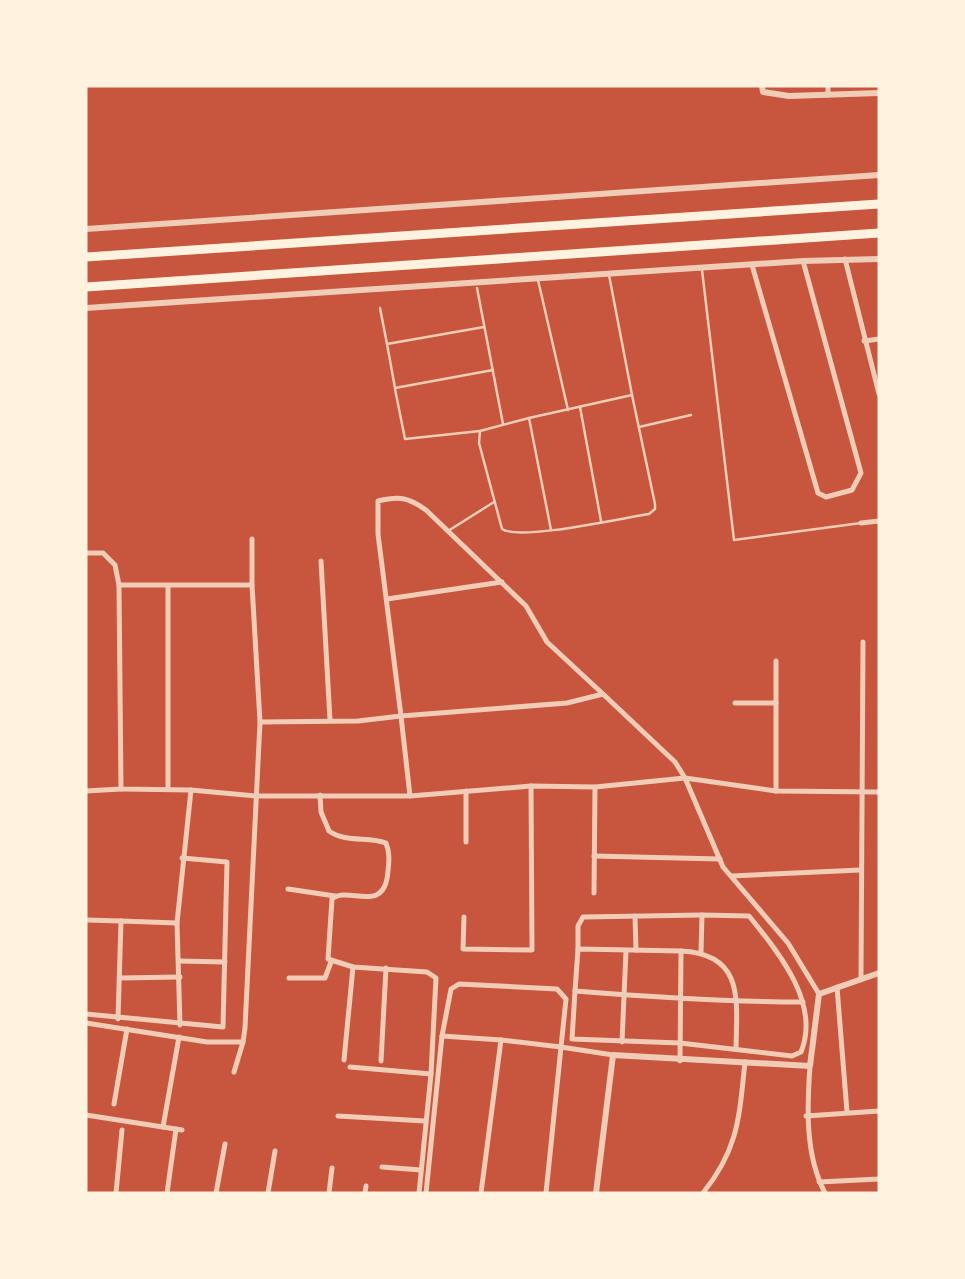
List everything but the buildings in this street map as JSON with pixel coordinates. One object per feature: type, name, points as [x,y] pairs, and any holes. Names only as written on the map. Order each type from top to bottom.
[{"type":"highway","points":[[86,257],[879,204]]},
{"type":"highway","points":[[86,287],[879,233]]},
{"type":"street","points":[[762,86],[763,92],[773,95],[879,93]]},
{"type":"street","points":[[828,86],[828,95]]},
{"type":"street","points":[[86,229],[879,175]]},
{"type":"street","points":[[845,259],[879,394]]},
{"type":"street","points":[[86,308],[702,270],[803,261],[879,259]]},
{"type":"street","points":[[752,265],[753,278],[818,493],[826,498],[852,490],[862,473],[803,261]]},
{"type":"street","points":[[864,341],[879,339]]},
{"type":"street","points":[[410,796],[378,534],[378,501],[399,496],[411,499],[502,582],[526,606],[547,642],[675,762],[685,778],[720,859],[731,876],[788,943],[818,995],[806,1116],[819,1182],[825,1193]]},
{"type":"street","points":[[860,523],[879,521]]},
{"type":"street","points":[[234,1072],[243,1042],[260,722],[252,539]]},
{"type":"street","points":[[86,553],[103,553],[115,565],[119,585],[121,789]]},
{"type":"street","points":[[321,561],[330,720]]},
{"type":"street","points":[[387,599],[502,582]]},
{"type":"street","points":[[119,585],[252,585]]},
{"type":"street","points":[[168,587],[168,789]]},
{"type":"street","points":[[861,977],[863,642]]},
{"type":"street","points":[[776,661],[776,791]]},
{"type":"street","points":[[260,722],[358,721],[567,703],[603,694]]},
{"type":"street","points":[[735,703],[776,703]]},
{"type":"street","points":[[86,791],[168,789],[256,796],[410,796],[530,786],[595,787],[685,778],[776,791],[879,792]]},
{"type":"street","points":[[464,917],[463,949],[531,950],[530,786]]},
{"type":"street","points":[[594,893],[595,787]]},
{"type":"street","points":[[180,1025],[177,923],[191,790]]},
{"type":"street","points":[[466,791],[466,842]]},
{"type":"street","points":[[288,889],[361,899],[381,891],[387,883],[390,851],[386,843],[379,840],[343,838],[329,831],[321,812],[320,795]]},
{"type":"street","points":[[594,856],[720,859]]},
{"type":"street","points":[[86,1014],[223,1027],[227,862],[182,858]]},
{"type":"street","points":[[731,876],[860,870]]},
{"type":"street","points":[[335,895],[329,915],[328,959],[331,962],[353,967],[427,972],[436,978],[431,1074],[419,1193]]},
{"type":"street","points":[[701,952],[702,915]]},
{"type":"street","points":[[702,915],[749,916],[771,944],[803,1002],[807,1037],[801,1052],[792,1056],[680,1043],[572,1040],[579,926],[583,917],[702,915]]},
{"type":"street","points":[[635,916],[636,950]]},
{"type":"street","points":[[86,920],[177,923]]},
{"type":"street","points":[[118,1019],[121,921]]},
{"type":"street","points":[[578,949],[701,952],[728,970],[737,1002],[736,1048]]},
{"type":"street","points":[[622,1042],[626,951]]},
{"type":"street","points":[[680,1061],[681,951]]},
{"type":"street","points":[[179,961],[225,962]]},
{"type":"street","points":[[289,978],[326,978],[331,962]]},
{"type":"street","points":[[344,1060],[353,967]]},
{"type":"street","points":[[381,1061],[386,968]]},
{"type":"street","points":[[818,995],[861,977],[879,973]]},
{"type":"street","points":[[120,978],[180,977]]},
{"type":"street","points":[[426,1193],[442,1036],[451,989],[459,984],[558,989],[566,999],[545,1193]]},
{"type":"street","points":[[837,987],[847,1112]]},
{"type":"street","points":[[575,991],[737,1002],[803,1002]]},
{"type":"street","points":[[86,1023],[207,1042],[243,1042]]},
{"type":"street","points":[[114,1104],[127,1028]]},
{"type":"street","points":[[442,1036],[501,1040],[680,1061],[810,1066]]},
{"type":"street","points":[[163,1127],[179,1037]]},
{"type":"street","points":[[481,1193],[501,1040]]},
{"type":"street","points":[[596,1193],[613,1055]]},
{"type":"street","points":[[703,1193],[730,1153],[737,1128],[745,1062]]},
{"type":"street","points":[[350,1067],[431,1074]]},
{"type":"street","points":[[806,1116],[879,1111]]},
{"type":"street","points":[[86,1115],[179,1129],[167,1193]]},
{"type":"street","points":[[338,1116],[425,1121]]},
{"type":"street","points":[[116,1193],[122,1130]]},
{"type":"street","points":[[216,1193],[225,1144]]},
{"type":"street","points":[[268,1193],[275,1151]]},
{"type":"street","points":[[382,1167],[421,1170]]},
{"type":"street","points":[[329,1193],[332,1168]]},
{"type":"street","points":[[819,1182],[879,1179]]},
{"type":"street","points":[[365,1193],[366,1185]]},
{"type":"lane","points":[[702,270],[734,540],[860,523]]},
{"type":"lane","points":[[480,430],[478,443],[502,529],[506,532],[551,530],[649,514],[655,509],[609,275]]},
{"type":"lane","points":[[537,279],[568,410]]},
{"type":"lane","points":[[477,288],[503,424]]},
{"type":"lane","points":[[380,308],[405,439],[480,430],[632,395]]},
{"type":"lane","points":[[387,344],[484,327]]},
{"type":"lane","points":[[395,388],[492,370]]},
{"type":"lane","points":[[580,407],[601,522]]},
{"type":"lane","points":[[639,427],[691,415]]},
{"type":"lane","points":[[529,418],[551,530]]},
{"type":"lane","points":[[448,531],[494,502]]}]
